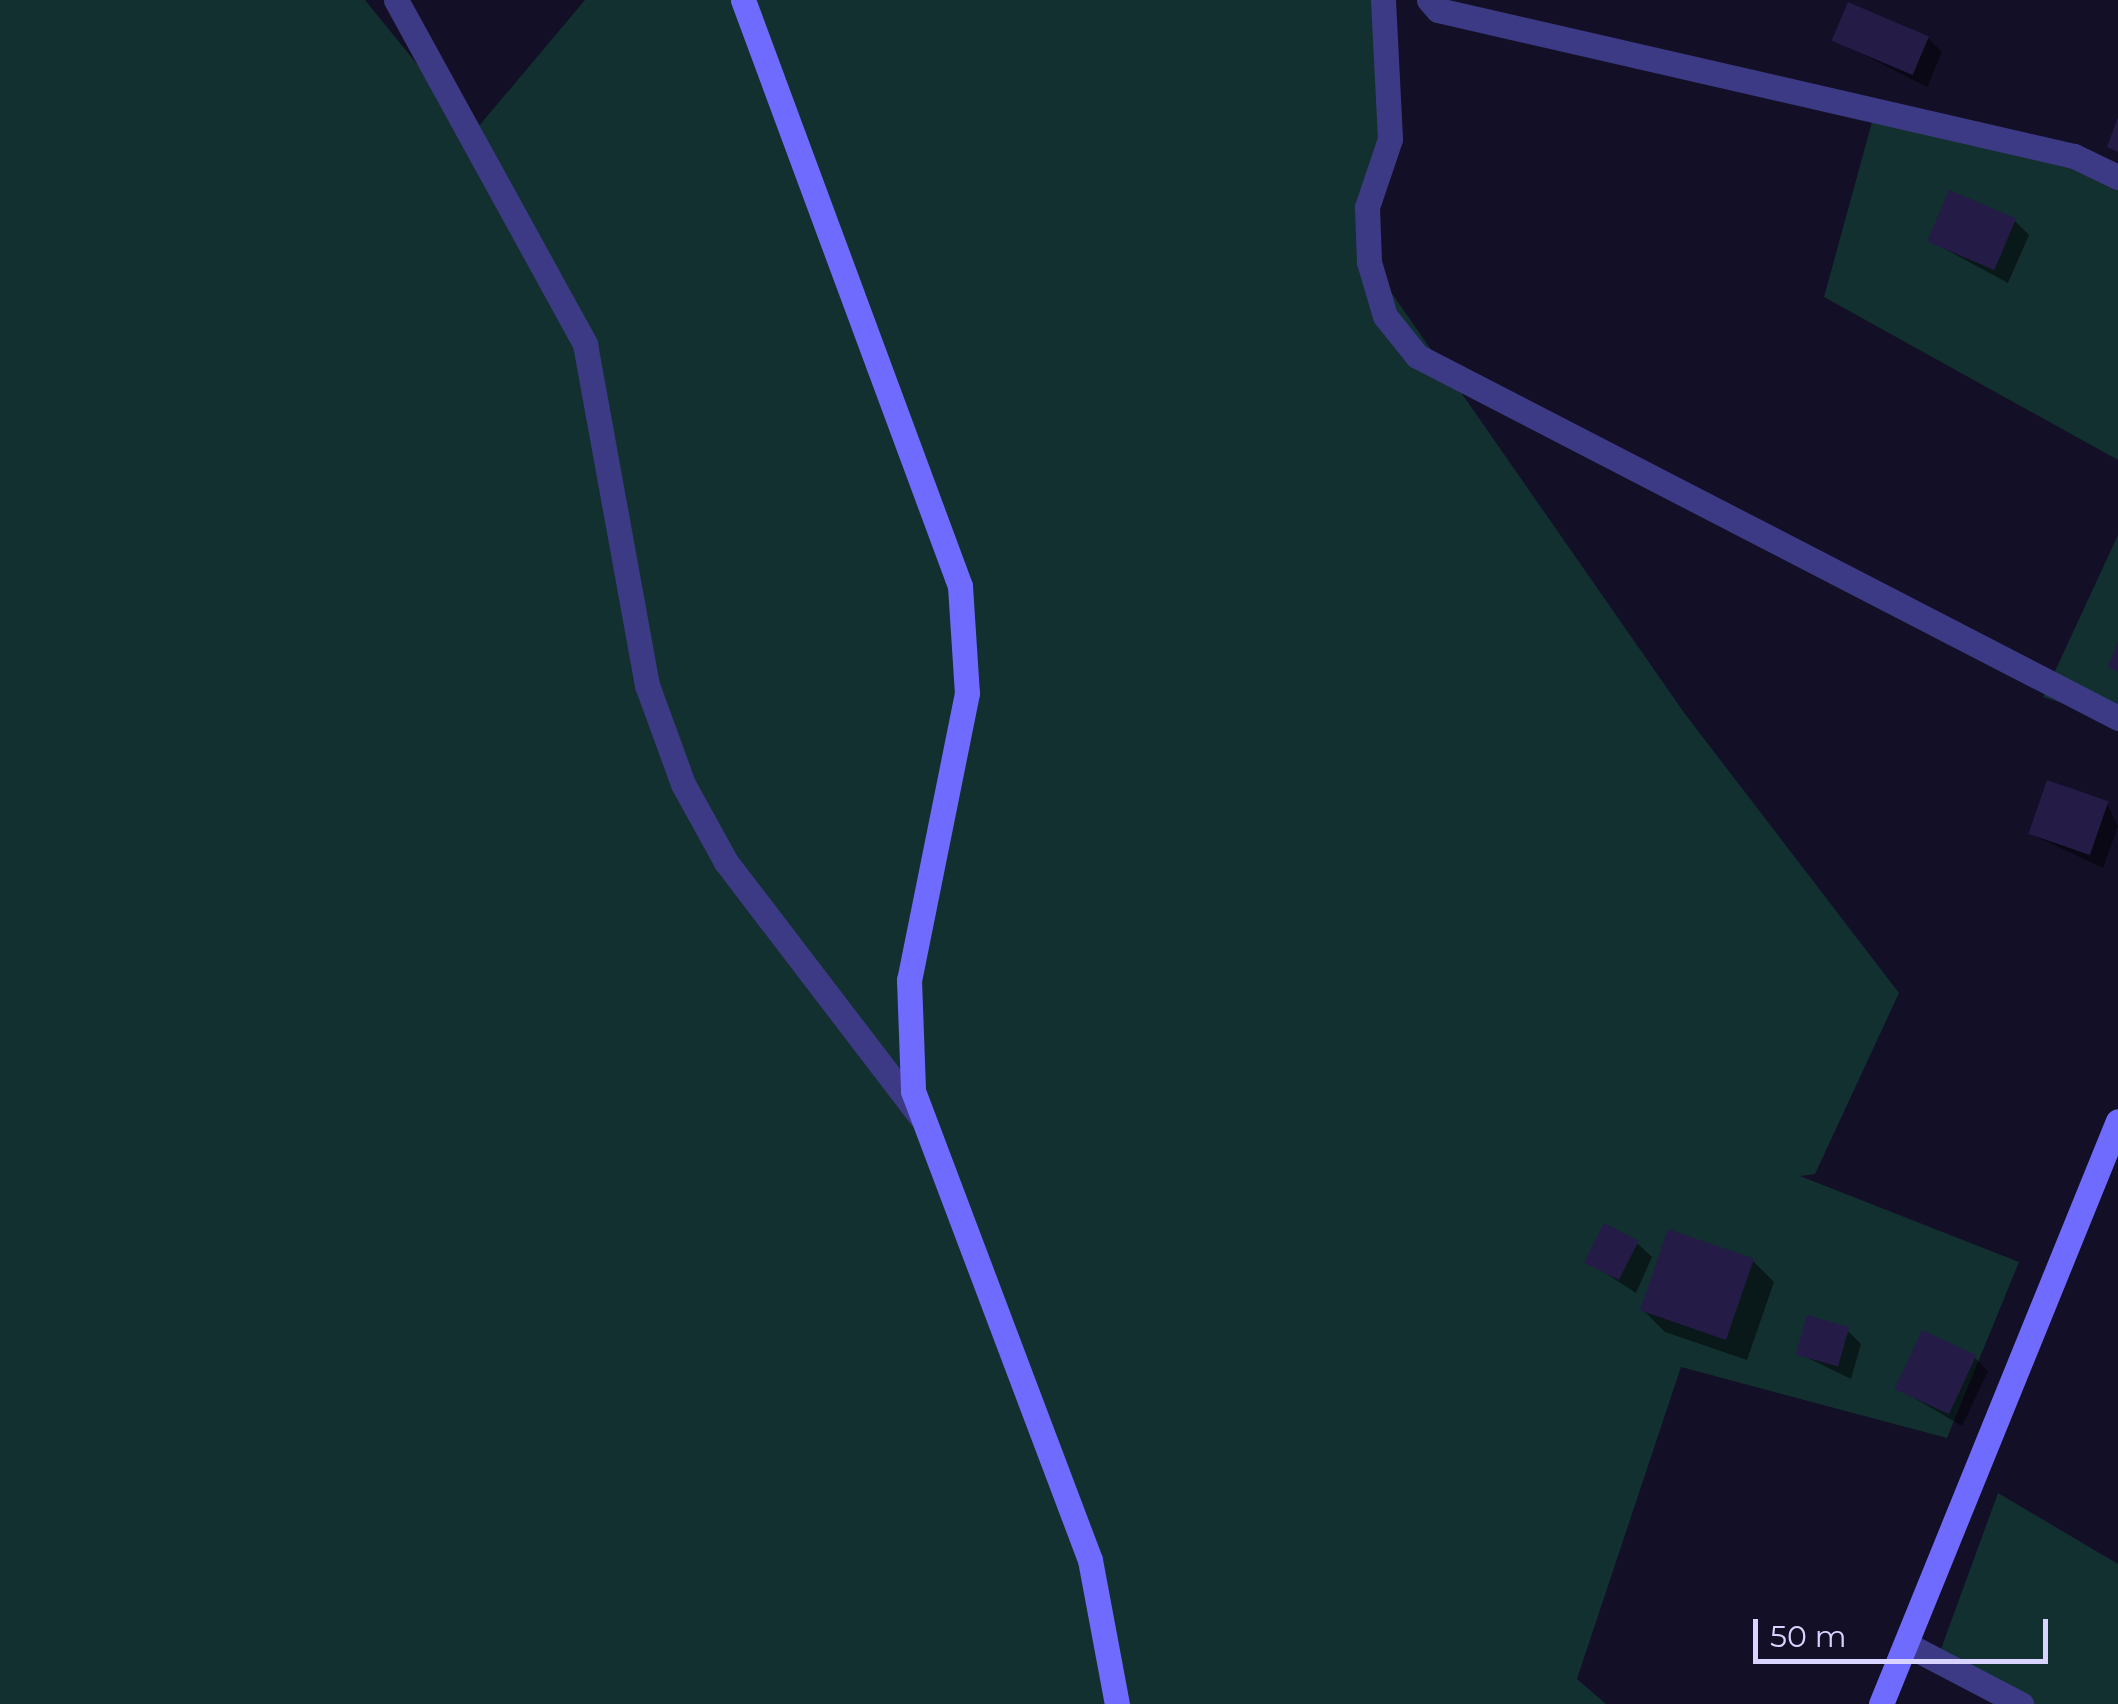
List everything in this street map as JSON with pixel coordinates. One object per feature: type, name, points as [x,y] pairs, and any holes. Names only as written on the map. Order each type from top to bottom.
[{"type":"street","points":[[396,0],[585,344],[647,684],[683,784],[726,862],[923,1120]]},
{"type":"street","points":[[743,0],[960,586],[967,693],[909,980],[923,1120],[1084,1543],[1117,1704]]},
{"type":"street","points":[[1383,0],[1390,139],[1367,207],[1370,262],[1385,316],[1416,356],[2118,718]]},
{"type":"street","points":[[1429,0],[1438,10],[2074,156],[2118,176]]},
{"type":"street","points":[[1882,1704],[2118,1122]]},
{"type":"street","points":[[1906,1644],[2021,1704]]},
{"type":"green space","points":[[0,0],[365,0],[473,133],[585,0],[1396,0],[1370,262],[1685,714],[1899,993],[1815,1174],[1800,1176],[2019,1262],[1947,1438],[1681,1367],[1577,1679],[1606,1704],[0,1704]]},
{"type":"green space","points":[[1875,111],[2118,177],[2118,460],[1824,297]]},
{"type":"green space","points":[[2118,535],[2118,720],[2043,697]]},
{"type":"green space","points":[[1998,1493],[2118,1564],[2118,1704],[2028,1704],[1937,1660]]},
{"type":"building","points":[[1848,2],[1929,36],[1913,75],[1832,41]]},
{"type":"building","points":[[2118,117],[2118,152],[2107,147]]},
{"type":"building","points":[[1949,190],[2016,219],[1994,270],[1927,242]]},
{"type":"building","points":[[2118,641],[2118,672],[2108,667]]},
{"type":"building","points":[[2047,780],[2108,801],[2090,855],[2028,834]]},
{"type":"building","points":[[1604,1223],[1639,1241],[1619,1280],[1584,1262]]},
{"type":"building","points":[[1668,1229],[1754,1259],[1726,1340],[1640,1310]]},
{"type":"building","points":[[1807,1315],[1849,1327],[1838,1367],[1796,1354]]},
{"type":"building","points":[[1922,1330],[1976,1355],[1949,1414],[1895,1389]]}]
